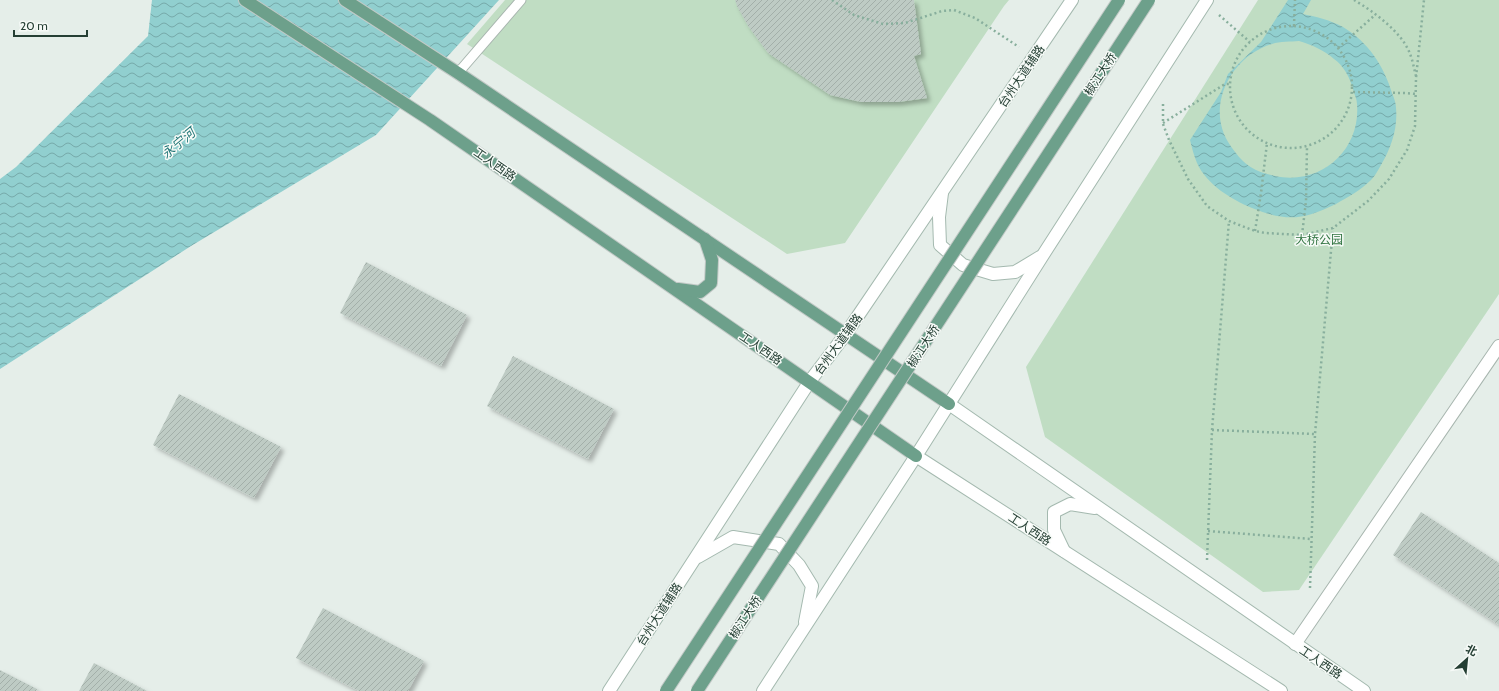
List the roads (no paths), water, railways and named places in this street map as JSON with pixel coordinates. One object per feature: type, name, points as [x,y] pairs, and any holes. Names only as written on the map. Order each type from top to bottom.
[{"type":"main road","name":"工人西路","points":[[245,0],[430,120],[810,381],[916,456],[1281,691]]},
{"type":"main road","name":"工人西路","points":[[346,0],[458,73],[949,404],[1364,691]]},
{"type":"main road","name":"台州大道辅路","points":[[609,691],[810,381],[846,335],[943,190],[1035,57],[1072,0]]},
{"type":"main road","name":"椒江大桥","points":[[666,691],[1119,0]]},
{"type":"main road","name":"椒江大桥","points":[[696,691],[1149,0]]},
{"type":"main road","points":[[763,691],[916,456],[1206,2]]},
{"type":"main road","points":[[943,190],[939,217],[940,246],[963,265],[993,274],[1015,272],[1043,255]]},
{"type":"main road","points":[[675,288],[700,292],[711,282],[712,260],[705,239]]},
{"type":"main road","points":[[1295,644],[1499,346]]},
{"type":"main road","points":[[1064,551],[1054,530],[1054,512],[1070,504],[1098,508]]},
{"type":"main road","points":[[695,558],[733,536],[779,544],[799,566],[812,586],[804,627]]},
{"type":"lane","points":[[458,73],[521,0]]},
{"type":"water","name":"永宁河","points":[[152,0],[499,0],[376,135],[191,246],[0,369],[0,179],[16,167],[148,36]]},
{"type":"water","points":[[1288,0],[1311,0],[1303,14],[1323,19],[1343,27],[1360,40],[1380,64],[1395,100],[1396,123],[1393,138],[1385,158],[1374,177],[1363,187],[1336,204],[1304,216],[1275,216],[1252,208],[1228,196],[1213,185],[1201,171],[1194,155],[1190,140],[1221,92],[1228,74],[1261,42]],"holes":[[[1299,41],[1318,48],[1338,62],[1344,69],[1357,100],[1357,121],[1345,150],[1335,161],[1322,170],[1308,175],[1292,178],[1260,172],[1244,162],[1230,145],[1223,130],[1220,115],[1221,100],[1226,85],[1234,71],[1244,60],[1257,50],[1272,44],[1278,42]]]},
{"type":"park label","name":"大桥公园","points":[[1319,239]]}]
